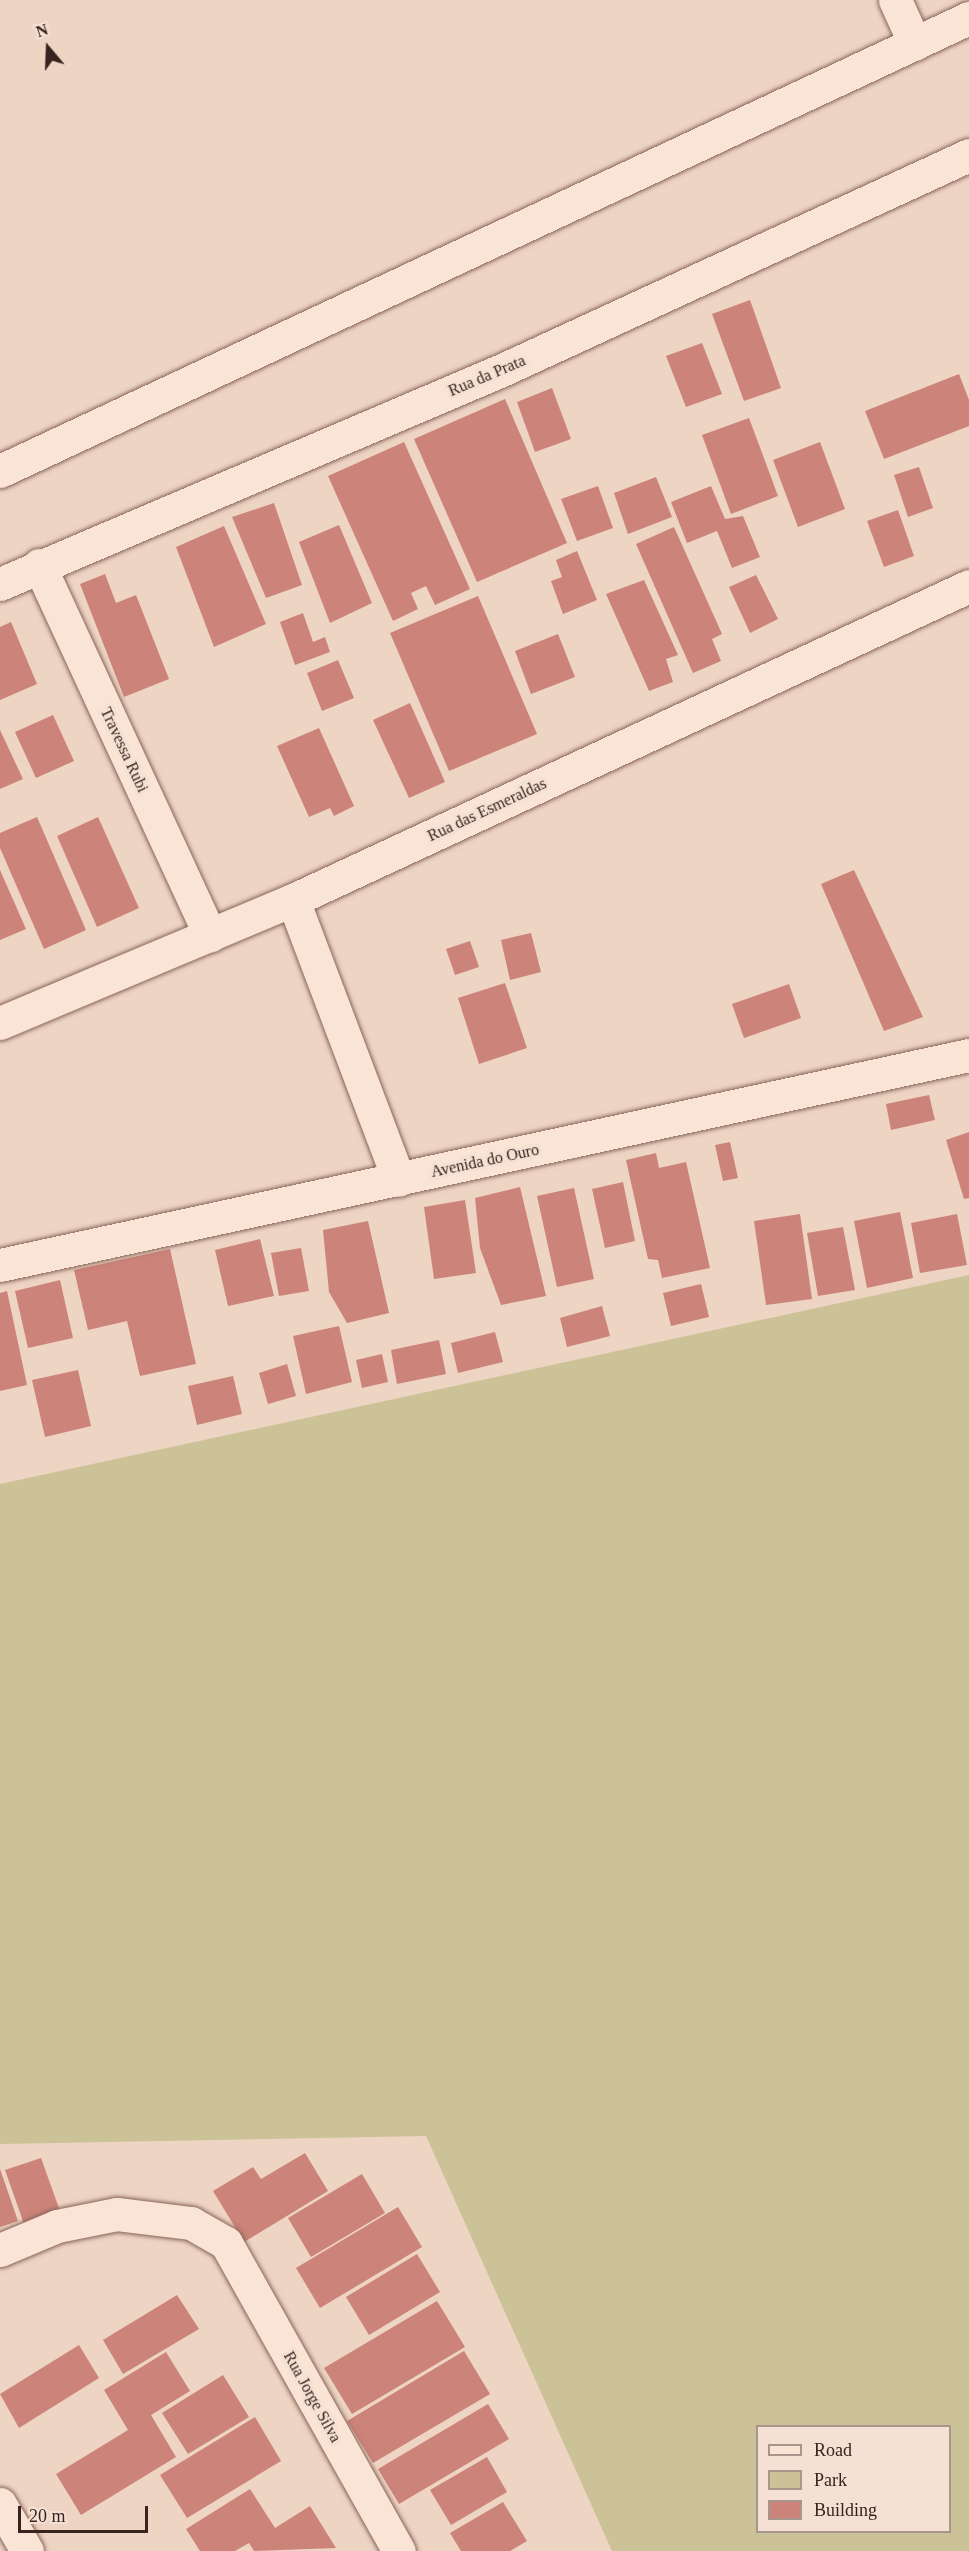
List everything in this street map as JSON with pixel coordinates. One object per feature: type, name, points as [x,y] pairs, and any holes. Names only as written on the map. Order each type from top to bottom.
[{"type":"street","points":[[895,0],[915,44]]},
{"type":"street","points":[[0,471],[969,18]]},
{"type":"street","name":"Rua da Prata","points":[[0,584],[39,565],[502,370],[969,155]]},
{"type":"street","name":"Travessa Rubi","points":[[39,565],[210,935]]},
{"type":"street","name":"Rua das Esmeraldas","points":[[0,1023],[293,900],[969,586]]},
{"type":"street","points":[[293,900],[399,1180]]},
{"type":"street","name":"Avenida do Ouro","points":[[0,1265],[969,1055]]},
{"type":"street","name":"Rua Jorge Silva","points":[[0,2250],[57,2226],[117,2214],[191,2223],[226,2243],[399,2551]]},
{"type":"street","points":[[0,2504],[27,2551]]},
{"type":"green space","points":[[969,1275],[969,2551],[612,2551],[426,2136],[0,2144],[0,1484]]},
{"type":"building","points":[[750,300],[781,388],[744,401],[712,314]]},
{"type":"building","points":[[702,343],[722,394],[686,407],[666,356]]},
{"type":"building","points":[[959,374],[969,400],[969,426],[884,459],[865,411]]},
{"type":"building","points":[[552,388],[571,439],[535,452],[517,402]]},
{"type":"building","points":[[505,399],[567,543],[477,582],[414,439]]},
{"type":"building","points":[[749,418],[778,496],[731,514],[702,435]]},
{"type":"building","points":[[404,442],[470,589],[435,605],[426,586],[411,593],[418,609],[393,621],[328,476]]},
{"type":"building","points":[[820,442],[845,509],[798,527],[773,460]]},
{"type":"building","points":[[919,467],[933,508],[908,517],[894,475]]},
{"type":"building","points":[[656,477],[672,517],[628,534],[614,493]]},
{"type":"building","points":[[598,486],[613,528],[577,541],[561,499]]},
{"type":"building","points":[[711,486],[725,519],[743,516],[760,557],[732,568],[717,531],[687,543],[671,502]]},
{"type":"building","points":[[274,503],[302,585],[266,598],[232,517]]},
{"type":"building","points":[[898,510],[914,556],[884,567],[867,521]]},
{"type":"building","points":[[339,525],[372,603],[330,623],[299,542]]},
{"type":"building","points":[[224,526],[266,624],[214,647],[176,547]]},
{"type":"building","points":[[674,527],[722,634],[712,639],[721,661],[693,673],[636,544]]},
{"type":"building","points":[[577,551],[597,600],[563,614],[551,581],[562,577],[556,560]]},
{"type":"building","points":[[105,574],[116,603],[136,595],[169,679],[124,697],[80,584]]},
{"type":"building","points":[[756,575],[778,619],[750,633],[729,587]]},
{"type":"building","points":[[644,580],[678,655],[666,659],[673,682],[649,691],[606,594]]},
{"type":"building","points":[[478,596],[537,734],[449,771],[390,633]]},
{"type":"building","points":[[303,613],[313,642],[325,637],[330,652],[295,665],[280,622]]},
{"type":"building","points":[[11,622],[37,684],[0,700],[0,627]]},
{"type":"building","points":[[558,634],[575,677],[531,694],[515,651]]},
{"type":"building","points":[[338,660],[354,698],[322,711],[307,673]]},
{"type":"building","points":[[410,703],[445,782],[409,798],[373,720]]},
{"type":"building","points":[[53,715],[74,761],[36,778],[15,732]]},
{"type":"building","points":[[319,728],[354,806],[334,816],[330,808],[309,817],[277,746]]},
{"type":"building","points":[[0,730],[23,779],[0,789]]},
{"type":"building","points":[[37,817],[86,930],[44,949],[0,848],[0,833]]},
{"type":"building","points":[[98,817],[139,908],[97,927],[57,836]]},
{"type":"building","points":[[0,870],[26,929],[0,940]]},
{"type":"building","points":[[854,870],[923,1017],[884,1031],[821,884]]},
{"type":"building","points":[[531,933],[541,972],[510,980],[501,940]]},
{"type":"building","points":[[470,941],[479,967],[455,975],[446,949]]},
{"type":"building","points":[[505,983],[527,1048],[479,1064],[458,998]]},
{"type":"building","points":[[789,984],[801,1018],[744,1038],[732,1004]]},
{"type":"building","points":[[929,1095],[935,1120],[891,1130],[886,1104]]},
{"type":"building","points":[[969,1132],[969,1198],[964,1199],[946,1140]]},
{"type":"building","points":[[730,1142],[738,1178],[723,1181],[715,1145]]},
{"type":"building","points":[[656,1153],[659,1168],[686,1162],[710,1268],[662,1278],[658,1260],[648,1259],[626,1160]]},
{"type":"building","points":[[623,1182],[635,1241],[605,1248],[592,1189]]},
{"type":"building","points":[[520,1187],[546,1296],[501,1305],[480,1248],[475,1198]]},
{"type":"building","points":[[574,1188],[594,1279],[557,1287],[537,1196]]},
{"type":"building","points":[[465,1200],[476,1273],[434,1279],[424,1207]]},
{"type":"building","points":[[900,1212],[913,1278],[867,1288],[854,1221]]},
{"type":"building","points":[[800,1214],[812,1299],[766,1305],[754,1221]]},
{"type":"building","points":[[957,1214],[967,1265],[920,1273],[911,1223]]},
{"type":"building","points":[[368,1221],[389,1313],[347,1323],[329,1292],[323,1230]]},
{"type":"building","points":[[843,1227],[855,1290],[818,1296],[807,1233]]},
{"type":"building","points":[[260,1239],[274,1296],[228,1306],[215,1250]]},
{"type":"building","points":[[301,1248],[309,1291],[279,1296],[271,1253]]},
{"type":"building","points":[[170,1249],[196,1364],[140,1376],[127,1321],[88,1330],[74,1270]]},
{"type":"building","points":[[60,1280],[73,1338],[28,1348],[15,1291]]},
{"type":"building","points":[[701,1284],[709,1317],[671,1326],[663,1293]]},
{"type":"building","points":[[7,1291],[27,1385],[0,1391],[0,1293]]},
{"type":"building","points":[[602,1306],[610,1336],[567,1347],[560,1318]]},
{"type":"building","points":[[339,1326],[352,1382],[306,1394],[293,1336]]},
{"type":"building","points":[[495,1332],[503,1362],[458,1373],[451,1343]]},
{"type":"building","points":[[439,1340],[446,1374],[397,1384],[391,1350]]},
{"type":"building","points":[[382,1354],[388,1382],[362,1388],[356,1360]]},
{"type":"building","points":[[287,1364],[296,1396],[268,1404],[259,1373]]},
{"type":"building","points":[[78,1370],[91,1426],[45,1437],[32,1380]]},
{"type":"building","points":[[233,1376],[242,1414],[197,1425],[188,1386]]},
{"type":"building","points":[[305,2153],[328,2191],[244,2242],[213,2191],[253,2167],[261,2179]]},
{"type":"building","points":[[41,2158],[60,2211],[24,2224],[5,2170]]},
{"type":"building","points":[[0,2169],[18,2221],[0,2227]]},
{"type":"building","points":[[362,2174],[385,2213],[311,2257],[288,2218]]},
{"type":"building","points":[[398,2207],[422,2247],[320,2308],[296,2268]]},
{"type":"building","points":[[417,2254],[440,2292],[369,2335],[346,2297]]},
{"type":"building","points":[[177,2295],[199,2329],[123,2374],[103,2340]]},
{"type":"building","points":[[437,2301],[465,2347],[352,2414],[324,2368]]},
{"type":"building","points":[[79,2345],[99,2378],[19,2428],[0,2394]]},
{"type":"building","points":[[464,2351],[490,2394],[373,2463],[347,2421]]},
{"type":"building","points":[[166,2352],[190,2391],[151,2415],[176,2457],[81,2515],[56,2474],[128,2430],[104,2390]]},
{"type":"building","points":[[223,2375],[249,2417],[188,2454],[162,2413]]},
{"type":"building","points":[[488,2404],[509,2439],[399,2504],[378,2469]]},
{"type":"building","points":[[255,2417],[281,2461],[187,2518],[160,2475]]},
{"type":"building","points":[[487,2457],[507,2492],[451,2525],[430,2490]]},
{"type":"building","points":[[250,2489],[275,2528],[310,2506],[336,2548],[254,2551],[249,2543],[235,2551],[200,2551],[186,2529]]},
{"type":"building","points":[[503,2502],[527,2541],[510,2551],[461,2551],[450,2533]]}]
